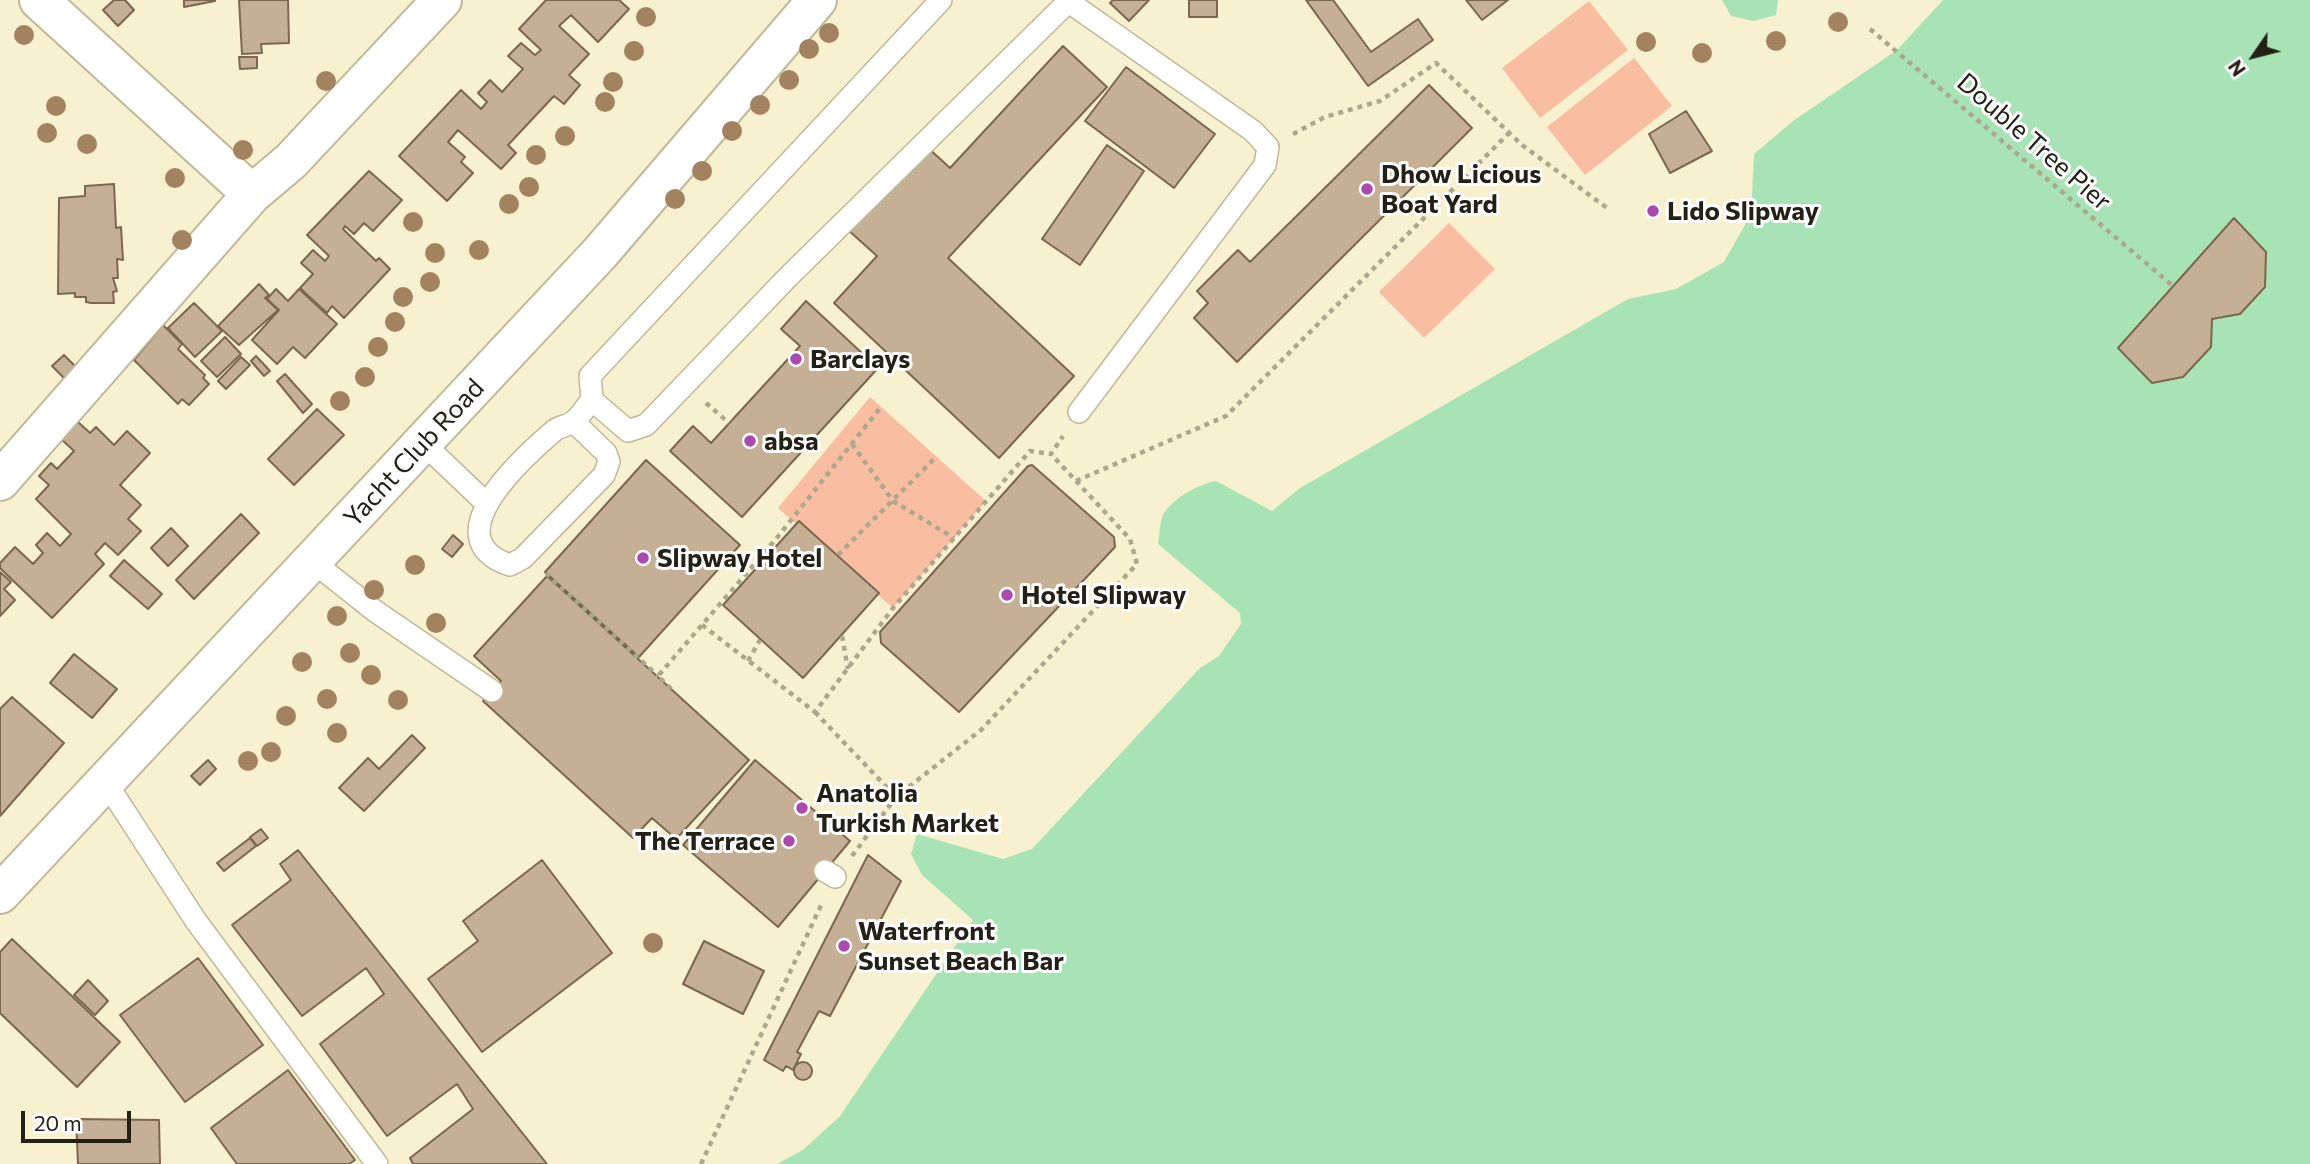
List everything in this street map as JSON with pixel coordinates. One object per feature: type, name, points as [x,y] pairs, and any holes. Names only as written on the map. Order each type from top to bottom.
[{"type":"street","points":[[39,0],[252,194]]},
{"type":"street","points":[[0,481],[252,194],[291,161],[441,0]]},
{"type":"street","name":"Yacht Club Road","points":[[0,894],[600,253],[817,0]]},
{"type":"lane","points":[[574,422],[606,453],[609,461],[604,475],[523,558],[510,565],[492,559],[478,540],[478,521],[504,481],[557,428],[574,422],[592,400],[590,376],[941,0]]},
{"type":"lane","points":[[592,400],[628,431],[646,425],[789,276],[1068,1],[1253,131],[1268,147],[1265,165],[1079,412]]},
{"type":"lane","points":[[424,444],[487,504]]},
{"type":"lane","points":[[313,561],[375,611],[492,691]]},
{"type":"lane","points":[[105,780],[196,921],[377,1164]]},
{"type":"path","name":"Double Tree Pier","points":[[1870,29],[2173,286]]},
{"type":"path","points":[[1268,147],[1325,117],[1380,101],[1436,63],[1509,133],[1607,208]]},
{"type":"path","points":[[1076,481],[1226,416],[1509,133]]},
{"type":"path","points":[[700,398],[729,423]]},
{"type":"path","points":[[659,676],[747,574],[881,407]]},
{"type":"path","points":[[1051,454],[1079,412]]},
{"type":"path","points":[[852,444],[892,501],[954,538]]},
{"type":"path","points":[[701,1164],[830,874],[869,836],[896,797],[981,730],[1137,564],[1130,539],[1051,454],[1030,450],[893,608],[815,712]]},
{"type":"path","points":[[838,555],[936,457]]},
{"type":"path","points":[[747,574],[763,561]]},
{"type":"path","points":[[537,566],[671,689]]},
{"type":"path","points":[[702,625],[815,712],[896,797]]},
{"type":"path","points":[[842,635],[849,670]]},
{"type":"path","points":[[748,661],[760,640]]},
{"type":"shaded area","points":[[1722,0],[1778,0],[1776,15],[1754,21],[1731,16]]},
{"type":"shaded area","points":[[1943,0],[2310,0],[2310,1164],[777,1164],[803,1150],[840,1116],[973,920],[922,875],[911,854],[917,834],[1003,859],[1032,849],[1200,668],[1219,656],[1241,624],[1240,613],[1158,544],[1162,518],[1179,497],[1216,481],[1272,511],[1300,488],[1628,299],[1676,289],[1724,262],[1751,214],[1754,154],[1793,121],[1897,50]]},
{"type":"shaded area","points":[[1589,1],[1628,50],[1540,118],[1502,68]]},
{"type":"shaded area","points":[[1634,58],[1672,106],[1585,175],[1547,127]]},
{"type":"shaded area","points":[[1449,223],[1495,269],[1424,338],[1379,292]]},
{"type":"shaded area","points":[[870,397],[986,501],[893,608],[778,508]]},
{"type":"building","points":[[114,0],[125,0],[134,10],[118,26],[103,10]]},
{"type":"building","points":[[184,0],[215,0],[215,1],[184,7]]},
{"type":"building","points":[[239,0],[288,0],[289,43],[261,44],[262,53],[242,54]]},
{"type":"building","points":[[546,0],[619,0],[629,9],[598,42],[571,15],[559,26],[589,54],[569,75],[580,85],[564,104],[554,96],[508,145],[516,153],[501,169],[458,130],[448,142],[465,157],[461,162],[473,173],[447,201],[399,156],[461,90],[481,109],[487,102],[478,93],[490,80],[502,92],[523,69],[508,56],[521,43],[535,55],[541,50],[519,29]]},
{"type":"building","points":[[1113,0],[1149,0],[1129,21],[1110,3]]},
{"type":"building","points":[[1189,0],[1217,0],[1217,17],[1189,17]]},
{"type":"building","points":[[1306,0],[1333,0],[1371,52],[1418,19],[1433,40],[1368,86]]},
{"type":"building","points":[[1466,0],[1508,0],[1482,20]]},
{"type":"building","points":[[1063,46],[1107,87],[948,258],[1074,376],[999,458],[834,303],[877,256],[847,229],[925,145],[950,168]]},
{"type":"building","points":[[239,57],[257,57],[257,68],[240,69]]},
{"type":"building","points":[[1126,67],[1215,134],[1174,188],[1085,121]]},
{"type":"building","name":"Dhow Licious Boat Yard","points":[[1429,85],[1472,128],[1237,362],[1194,318],[1208,303],[1197,291],[1238,250],[1250,262]]},
{"type":"building","points":[[1686,111],[1712,151],[1670,173],[1649,134]]},
{"type":"building","points":[[1107,145],[1144,171],[1080,265],[1042,239]]},
{"type":"building","points":[[369,171],[402,200],[373,231],[364,223],[354,234],[345,226],[343,229],[376,261],[379,258],[390,269],[344,318],[332,306],[327,313],[300,288],[313,274],[301,263],[313,250],[325,261],[329,256],[307,235]]},
{"type":"building","points":[[114,184],[116,228],[121,227],[123,260],[117,259],[118,278],[113,278],[117,291],[113,292],[114,303],[86,302],[86,297],[75,297],[75,293],[58,294],[59,198],[85,196],[85,186]]},
{"type":"building","points":[[2234,218],[2266,252],[2265,287],[2240,314],[2212,319],[2211,347],[2183,377],[2152,383],[2118,348]]},
{"type":"building","points":[[259,284],[269,295],[265,298],[278,310],[239,345],[218,326]]},
{"type":"building","points":[[276,289],[288,301],[299,289],[337,324],[305,358],[293,347],[277,364],[252,340],[279,310],[267,299]]},
{"type":"building","points":[[806,301],[878,368],[742,517],[670,451],[693,426],[711,443],[800,346],[781,329]]},
{"type":"building","points":[[194,303],[222,331],[195,357],[168,328]]},
{"type":"building","points":[[163,325],[182,344],[178,349],[205,375],[203,378],[209,384],[189,405],[182,399],[178,404],[134,360]]},
{"type":"building","points":[[225,337],[241,354],[217,377],[201,361]]},
{"type":"building","points":[[64,355],[77,368],[65,379],[52,366]]},
{"type":"building","points":[[256,356],[270,371],[264,376],[251,361]]},
{"type":"building","points":[[241,357],[250,365],[226,389],[218,381]]},
{"type":"building","points":[[285,374],[312,404],[303,413],[277,381]]},
{"type":"building","points":[[317,409],[344,435],[294,485],[268,459]]},
{"type":"building","points":[[78,422],[90,433],[96,427],[114,445],[127,431],[150,453],[120,485],[141,505],[128,519],[141,531],[118,555],[105,543],[95,554],[104,564],[52,618],[0,568],[0,563],[15,547],[33,564],[43,553],[36,545],[47,533],[60,546],[71,534],[36,499],[49,485],[39,476],[51,463],[57,469],[74,451],[61,439]]},
{"type":"building","name":"Slipway Hotel","points":[[646,460],[740,545],[639,657],[545,572]]},
{"type":"building","points":[[1032,465],[1114,537],[1115,547],[959,712],[881,643],[880,632],[1028,466]]},
{"type":"building","points":[[241,514],[259,533],[194,599],[176,580]]},
{"type":"building","points":[[799,521],[879,593],[803,678],[723,605]]},
{"type":"building","points":[[171,528],[188,546],[168,566],[151,548]]},
{"type":"building","points":[[453,535],[463,544],[452,557],[442,549]]},
{"type":"building","points":[[124,560],[162,594],[148,609],[110,576]]},
{"type":"building","points":[[0,572],[11,582],[4,589],[15,600],[0,616]]},
{"type":"building","points":[[547,576],[749,760],[676,839],[652,818],[633,838],[483,701],[501,681],[474,656]]},
{"type":"building","points":[[74,654],[117,689],[92,718],[50,683]]},
{"type":"building","points":[[12,697],[64,743],[0,816],[0,709]]},
{"type":"building","points":[[412,735],[425,748],[364,811],[339,788],[368,758],[379,769]]},
{"type":"building","points":[[208,760],[216,769],[200,785],[191,776]]},
{"type":"building","points":[[755,760],[850,841],[778,927],[683,845]]},
{"type":"building","points":[[261,829],[268,838],[257,846],[250,837]]},
{"type":"building","points":[[250,838],[256,846],[224,871],[217,863]]},
{"type":"building","points":[[298,850],[547,1164],[413,1164],[410,1158],[473,1109],[457,1084],[387,1136],[320,1044],[384,994],[366,968],[302,1016],[232,925],[291,880],[280,864]]},
{"type":"building","name":"Waterfront Sunset Beach Bar","points":[[868,855],[901,881],[830,1016],[819,1011],[797,1052],[801,1054],[793,1070],[786,1066],[783,1071],[764,1060]]},
{"type":"building","points":[[542,860],[612,953],[482,1052],[428,979],[478,941],[463,921]]},
{"type":"building","points":[[12,939],[120,1042],[77,1087],[0,1013],[0,952]]},
{"type":"building","points":[[704,941],[764,971],[743,1014],[683,984]]},
{"type":"building","points":[[198,958],[263,1045],[185,1102],[120,1015]]},
{"type":"building","points":[[88,980],[108,1001],[95,1015],[74,995]]},
{"type":"building","points":[[803,1062],[809,1065],[812,1071],[809,1077],[803,1080],[797,1077],[794,1071],[797,1065]]},
{"type":"building","points":[[288,1070],[355,1160],[349,1164],[237,1164],[211,1128]]},
{"type":"building","points":[[76,1119],[159,1120],[160,1164],[78,1164]]},
{"type":"place","name":"Dhow Licious Boat Yard","points":[[1367,189]]},
{"type":"place","name":"Lido Slipway","points":[[1653,211]]},
{"type":"place","name":"Barclays","points":[[796,359]]},
{"type":"place","name":"absa","points":[[750,441]]},
{"type":"place","name":"Slipway Hotel","points":[[643,558]]},
{"type":"place","name":"Hotel Slipway","points":[[1007,595]]},
{"type":"place","name":"Anatolia Turkish Market","points":[[802,808]]},
{"type":"place","name":"The Terrace","points":[[789,841]]},
{"type":"place","name":"Waterfront Sunset Beach Bar","points":[[844,946]]}]
